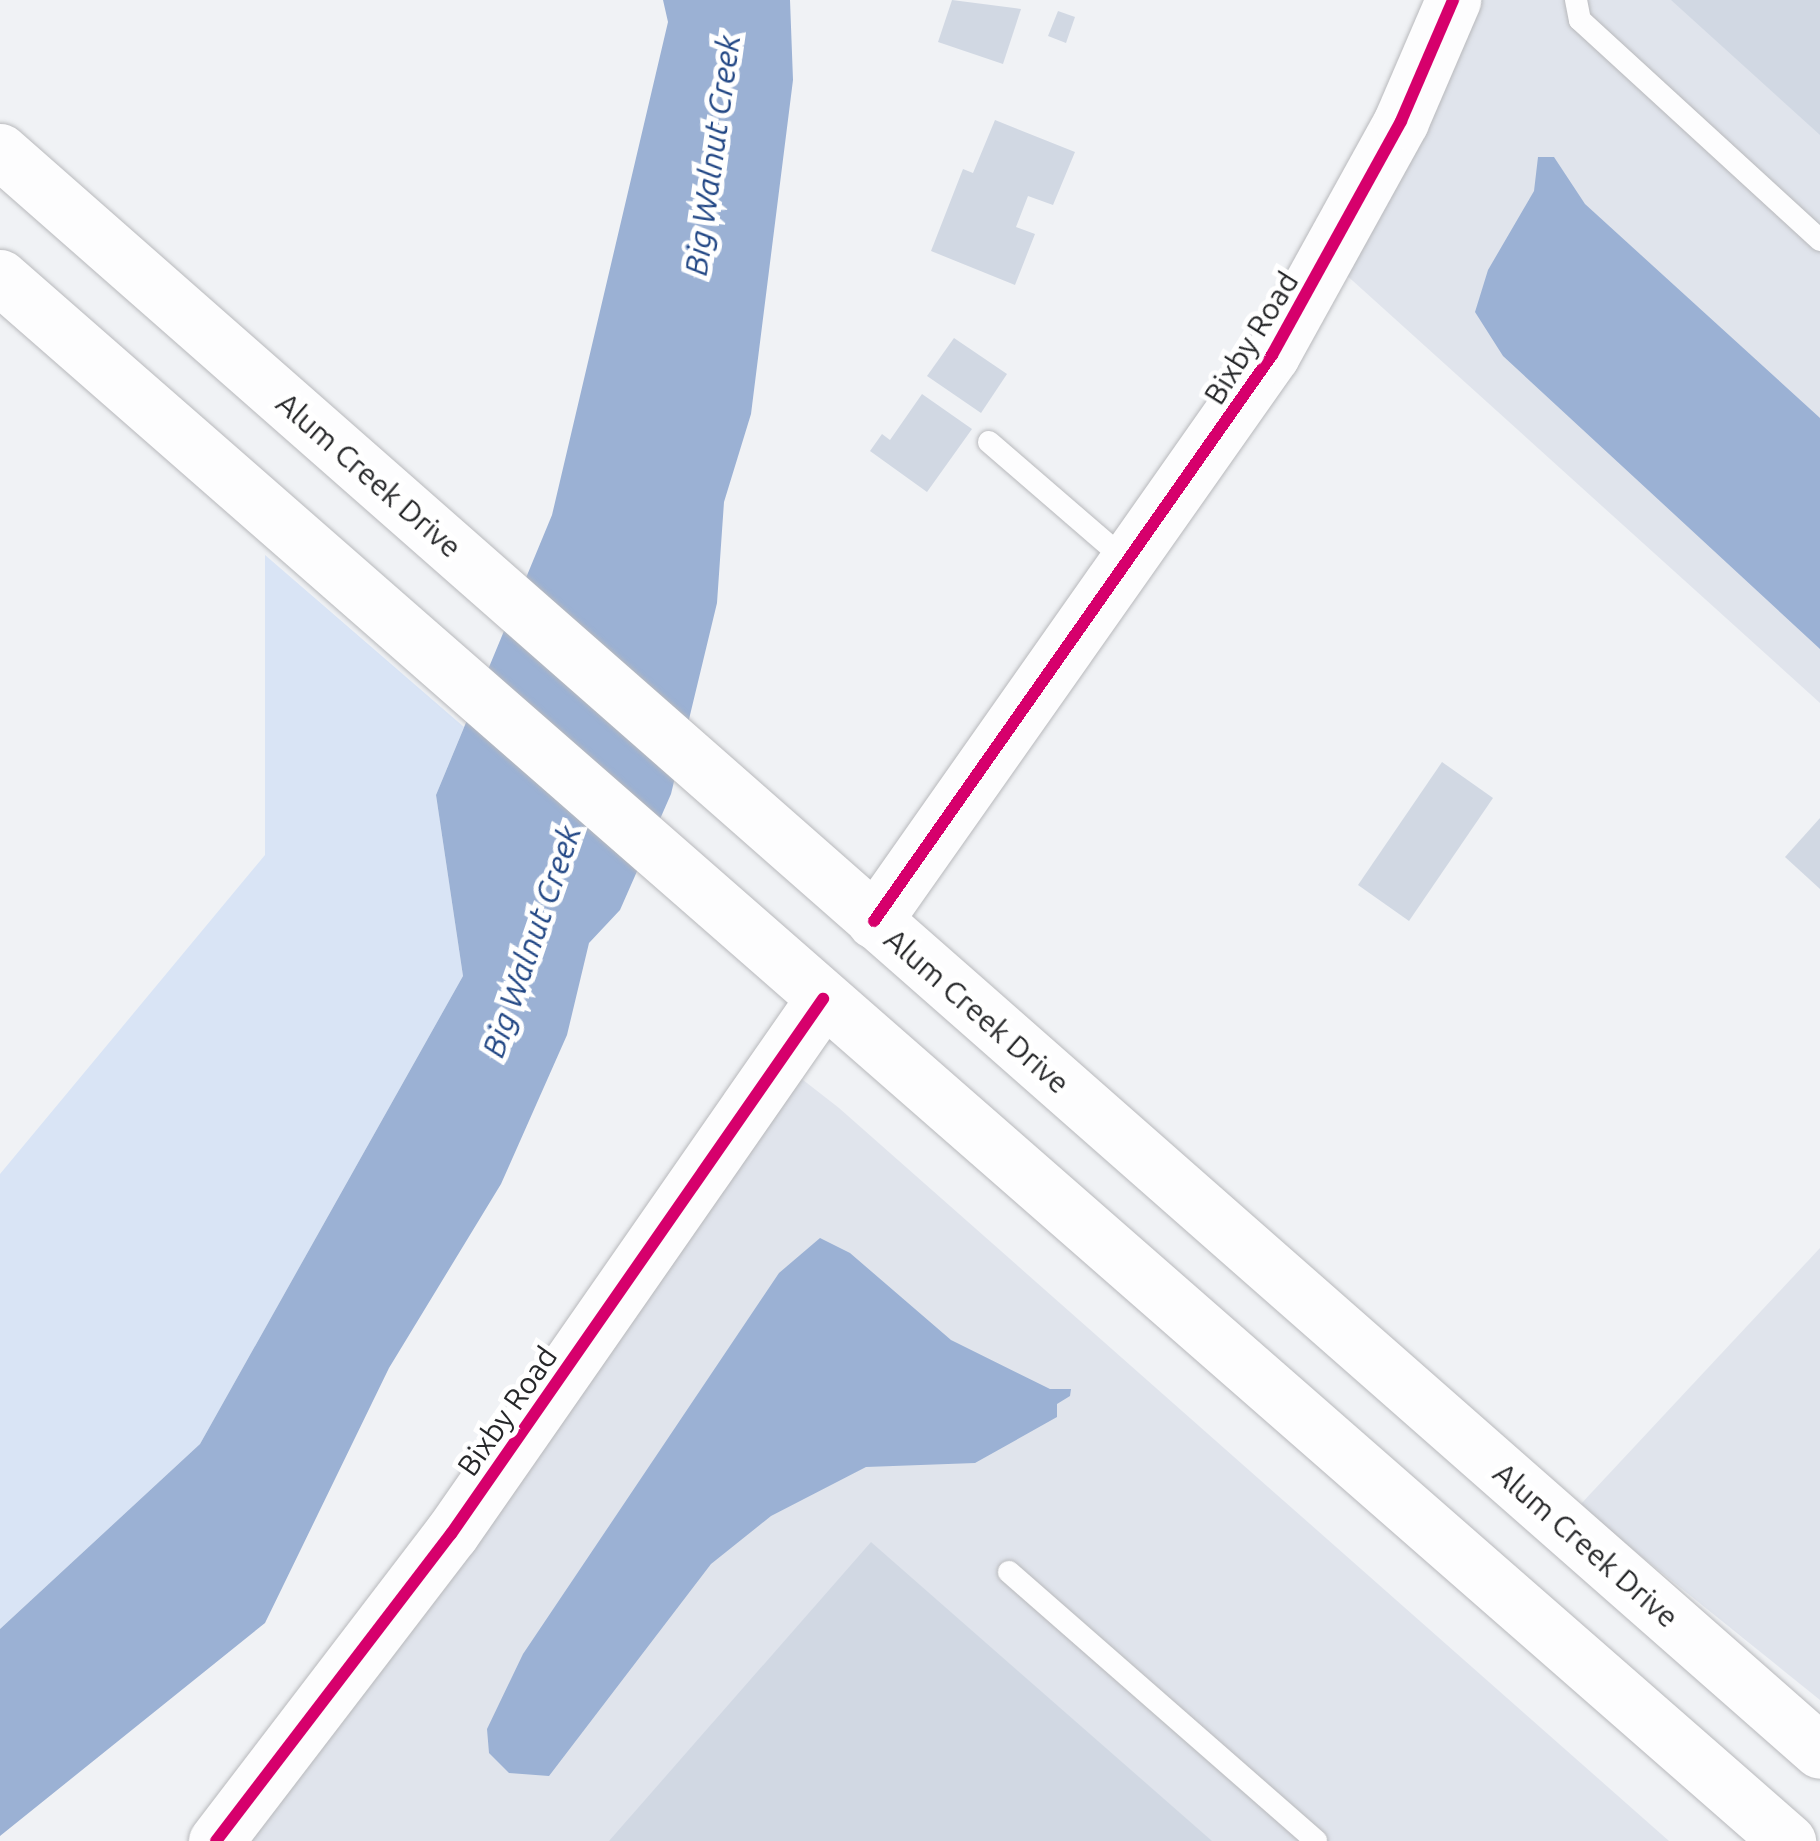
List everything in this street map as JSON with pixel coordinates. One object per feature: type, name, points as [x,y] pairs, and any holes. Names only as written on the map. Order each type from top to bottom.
[{"type":"main road","name":"Bixby Road","points":[[874,921],[1130,564],[1314,285],[1401,120],[1452,0]]},
{"type":"main road","name":"Alum Creek Drive","points":[[0,150],[874,921],[1813,1731]]},
{"type":"main road","points":[[0,277],[1788,1841]]},
{"type":"main road","name":"Bixby Road","points":[[216,1841],[451,1534],[823,999]]},
{"type":"lane","points":[[1576,0],[1580,20],[1820,240]]},
{"type":"lane","points":[[989,442],[1130,564]]},
{"type":"lane","points":[[1009,1572],[1316,1841]]},
{"type":"shaded area","points":[[1455,0],[1820,0],[1820,703],[1343,272]]},
{"type":"shaded area","points":[[265,555],[464,727],[436,795],[463,976],[200,1444],[0,1629],[0,1174],[265,855]]},
{"type":"shaded area","points":[[780,1062],[839,1108],[1669,1841],[216,1841]]},
{"type":"shaded area","points":[[1820,1248],[1820,1700],[1579,1506]]},
{"type":"water","name":"Big Walnut Creek","points":[[663,0],[790,0],[793,80],[751,414],[724,502],[717,603],[671,794],[620,910],[589,943],[567,1035],[501,1184],[389,1368],[265,1623],[0,1836],[0,1629],[200,1444],[463,976],[436,795],[552,515],[668,22]]},
{"type":"water","points":[[1538,157],[1554,157],[1585,204],[1820,418],[1820,649],[1503,356],[1475,312],[1488,270],[1534,191]]},
{"type":"water","points":[[820,1238],[850,1253],[951,1340],[1050,1389],[1071,1389],[1070,1396],[1057,1404],[1057,1417],[975,1463],[866,1467],[771,1516],[711,1564],[549,1776],[509,1773],[489,1753],[487,1729],[523,1654],[779,1273]]},
{"type":"building","points":[[952,0],[1021,9],[1003,64],[938,42]]},
{"type":"building","points":[[1671,0],[1820,0],[1820,135]]},
{"type":"building","points":[[1058,11],[1075,17],[1066,43],[1048,36]]},
{"type":"building","points":[[995,120],[1075,152],[1053,205],[1028,196],[1016,227],[1035,234],[1015,285],[931,251],[963,169],[973,173]]},
{"type":"building","points":[[954,338],[1007,374],[981,413],[927,376]]},
{"type":"building","points":[[922,394],[972,429],[927,492],[870,451],[882,434],[890,440]]},
{"type":"building","points":[[1442,762],[1493,798],[1409,921],[1358,885]]},
{"type":"building","points":[[1820,818],[1820,889],[1785,857]]},
{"type":"building","points":[[871,1542],[1212,1841],[609,1841]]},
{"type":"cycle path","points":[[874,921],[1272,355],[1401,121],[1453,0]]},
{"type":"cycle path","points":[[216,1841],[451,1534],[823,999]]}]
